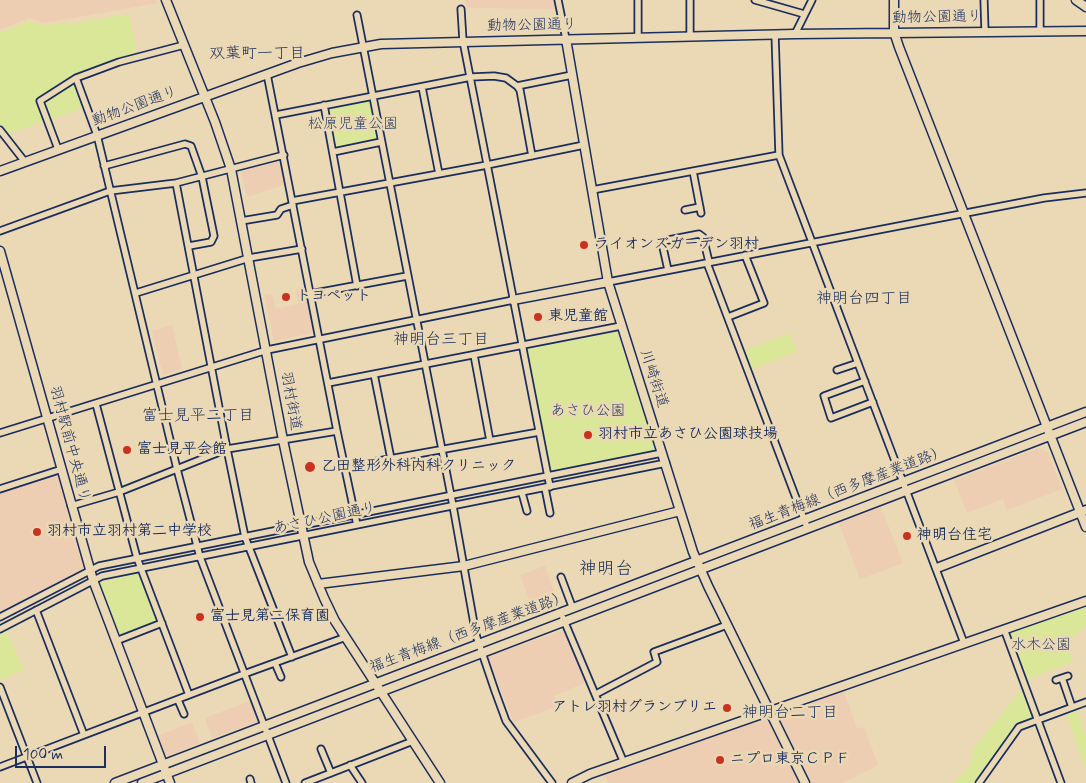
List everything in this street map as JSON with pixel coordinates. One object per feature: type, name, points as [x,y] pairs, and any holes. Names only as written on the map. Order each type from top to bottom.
[{"type":"street","name":"羽村街道","points":[[166,0],[224,146],[231,169],[283,440],[309,562],[335,621],[440,783]]},
{"type":"street","points":[[558,0],[566,39]]},
{"type":"street","points":[[638,0],[638,38]]},
{"type":"street","points":[[690,0],[690,37]]},
{"type":"street","points":[[755,0],[804,14]]},
{"type":"street","points":[[795,34],[812,0]]},
{"type":"street","points":[[894,0],[894,32],[1050,436],[1083,511],[1086,527]]},
{"type":"street","points":[[984,0],[984,32]]},
{"type":"street","points":[[1040,0],[1040,31]]},
{"type":"street","points":[[1076,0],[1086,7]]},
{"type":"street","points":[[461,8],[463,41],[548,476],[550,513]]},
{"type":"street","points":[[357,15],[480,648],[494,691],[509,725],[552,783]]},
{"type":"street","name":"動物公園通り","points":[[0,171],[267,74],[332,53],[363,47],[405,42],[1086,30]]},
{"type":"street","points":[[775,34],[779,155],[964,643]]},
{"type":"street","name":"川崎街道","points":[[566,39],[608,282],[680,511],[698,565],[806,783]]},
{"type":"street","points":[[58,150],[40,101],[76,78],[119,62],[184,45]]},
{"type":"street","points":[[267,74],[357,525]]},
{"type":"street","points":[[517,86],[572,75]]},
{"type":"street","points":[[276,114],[471,77],[494,76],[506,78],[520,90],[532,156]]},
{"type":"street","points":[[76,78],[97,135],[177,470],[200,557],[286,783]]},
{"type":"street","points":[[422,87],[439,174]]},
{"type":"street","points":[[324,105],[357,286]]},
{"type":"street","points":[[0,130],[25,162]]},
{"type":"street","points":[[333,152],[381,142]]},
{"type":"street","points":[[104,166],[185,144],[191,146],[202,177],[214,236],[211,242],[189,246]]},
{"type":"street","points":[[241,222],[277,215],[281,209],[293,203],[340,192],[584,145]]},
{"type":"street","points":[[0,231],[110,191],[176,183],[284,155]]},
{"type":"street","points":[[592,190],[779,155]]},
{"type":"street","points":[[685,210],[701,210],[693,171]]},
{"type":"street","points":[[176,183],[245,537],[292,657]]},
{"type":"street","points":[[0,433],[267,350],[513,300],[964,213],[1044,198],[1086,193]]},
{"type":"street","points":[[668,270],[663,241],[699,234],[703,236],[708,263],[806,524]]},
{"type":"street","points":[[136,293],[249,258],[302,249]]},
{"type":"street","name":"羽村駅前中央通り","points":[[0,251],[93,580],[170,783]]},
{"type":"street","points":[[728,317],[764,303],[745,255]]},
{"type":"street","points":[[310,294],[407,276]]},
{"type":"street","points":[[328,383],[621,326]]},
{"type":"street","points":[[474,355],[490,441]]},
{"type":"street","points":[[836,370],[858,363]]},
{"type":"street","points":[[374,374],[391,459]]},
{"type":"street","points":[[865,381],[824,396],[832,418],[874,402]]},
{"type":"street","points":[[96,404],[138,558],[189,695]]},
{"type":"street","name":"福生青梅線（西多摩産業道路）","points":[[115,783],[376,682],[480,648],[563,617],[905,486],[1047,426],[1086,412]]},
{"type":"street","name":"福生青梅線（西多摩産業道路）","points":[[905,486],[1086,422]]},
{"type":"street","points":[[72,506],[119,492],[227,449],[337,431]]},
{"type":"street","points":[[345,467],[538,432]]},
{"type":"street","name":"あさひ公園通り","points":[[0,617],[99,566],[662,453]]},
{"type":"street","name":"あさひ公園通り","points":[[0,629],[102,576],[666,463]]},
{"type":"street","points":[[0,489],[62,469]]},
{"type":"street","points":[[522,493],[527,511]]},
{"type":"street","points":[[318,584],[464,566],[680,511]]},
{"type":"street","points":[[937,568],[1083,511]]},
{"type":"street","name":"福生青梅線（西多摩産業道路）","points":[[563,617],[573,609],[698,565]]},
{"type":"street","points":[[561,577],[573,609]]},
{"type":"street","points":[[572,783],[590,774],[1086,600]]},
{"type":"street","points":[[36,610],[84,736]]},
{"type":"street","points":[[563,617],[624,763]]},
{"type":"street","points":[[116,641],[162,623]]},
{"type":"street","points":[[596,694],[657,662],[654,652],[727,625]]},
{"type":"street","points":[[1004,628],[1061,783]]},
{"type":"street","points":[[0,767],[346,637]]},
{"type":"street","name":"福生青梅線（西多摩産業道路）","points":[[142,783],[382,692],[480,648]]},
{"type":"street","points":[[275,663],[280,677]]},
{"type":"street","points":[[1062,678],[1072,707]]},
{"type":"street","points":[[0,687],[37,783]]},
{"type":"street","points":[[178,700],[184,714]]},
{"type":"street","points":[[979,783],[1018,727],[1086,702]]},
{"type":"street","points":[[305,783],[413,741]]},
{"type":"street","points":[[321,749],[331,773]]},
{"type":"street","points":[[350,765],[362,783]]},
{"type":"shaded area","points":[[0,0],[156,0],[157,3],[44,23],[29,18],[0,30]]},
{"type":"shaded area","points":[[465,0],[553,0],[555,9],[473,8],[467,7]]},
{"type":"shaded area","points":[[282,161],[286,184],[247,197],[241,171]]},
{"type":"shaded area","points":[[307,288],[313,333],[274,341],[264,295],[272,294],[276,309],[298,304],[296,291]]},
{"type":"shaded area","points":[[172,325],[182,369],[163,375],[152,331]]},
{"type":"shaded area","points":[[1039,448],[1048,452],[1062,489],[1007,510],[1003,499],[967,513],[954,480]]},
{"type":"shaded area","name":"羽村市立羽村第二中学校","points":[[58,474],[86,571],[0,616],[0,493]]},
{"type":"shaded area","points":[[880,505],[903,563],[860,579],[838,521]]},
{"type":"shaded area","points":[[545,566],[560,606],[535,615],[520,575]]},
{"type":"shaded area","points":[[564,630],[587,682],[554,696],[558,706],[514,722],[487,657]]},
{"type":"shaded area","points":[[843,689],[857,729],[864,727],[878,765],[842,783],[811,783],[778,715],[779,711]]},
{"type":"shaded area","points":[[250,701],[258,722],[212,738],[205,718]]},
{"type":"shaded area","points":[[764,717],[767,718],[799,783],[609,783],[603,773]]},
{"type":"shaded area","points":[[192,722],[200,743],[169,756],[165,755],[158,736]]},
{"type":"green space","points":[[129,14],[136,45],[136,51],[133,55],[72,77],[83,108],[7,134],[0,126],[0,33],[28,21],[41,25],[76,23]]},
{"type":"green space","name":"松原児童公園","points":[[370,101],[378,141],[333,151],[326,109]]},
{"type":"green space","name":"あさひ公園","points":[[617,332],[657,452],[549,476],[522,350]]},
{"type":"green space","points":[[790,333],[797,352],[752,369],[745,350]]},
{"type":"green space","points":[[142,572],[159,623],[119,638],[99,583]]},
{"type":"green space","name":"水木公園","points":[[1086,605],[1086,625],[1066,645],[1073,662],[1028,679],[1023,688],[1027,679],[1010,632]]},
{"type":"green space","points":[[7,632],[24,670],[0,680],[0,635]]},
{"type":"green space","points":[[1023,688],[1033,718],[1017,726],[977,783],[953,783],[965,772],[974,755],[971,751]]},
{"type":"green space","points":[[1077,711],[1086,736],[1086,770],[1066,715]]},
{"type":"place","name":"ライオンズガーデン羽村","points":[[584,245]]},
{"type":"place","name":"トヨペット","points":[[286,297]]},
{"type":"place","name":"東児童館","points":[[538,317]]},
{"type":"place","name":"羽村市立あさひ公園球技場","points":[[588,435]]},
{"type":"place","name":"富士見平会館","points":[[127,450]]},
{"type":"place","name":"乙田整形外科内科クリニック","points":[[310,467]]},
{"type":"place","name":"羽村市立羽村第二中学校","points":[[37,532]]},
{"type":"place","name":"神明台住宅","points":[[907,536]]},
{"type":"place","name":"富士見第二保育園","points":[[200,617]]},
{"type":"place","name":"アトレ羽村グランブリエ","points":[[727,708]]},
{"type":"place","name":"ニプロ東京ＣＰＦ","points":[[720,760]]},
{"type":"district","name":"双葉町一丁目","points":[[257,55]]},
{"type":"district","name":"神明台四丁目","points":[[864,300]]},
{"type":"district","name":"神明台三丁目","points":[[441,341]]},
{"type":"district","name":"富士見平二丁目","points":[[198,417]]},
{"type":"district","name":"神明台","points":[[606,570]]},
{"type":"district","name":"神明台二丁目","points":[[790,714]]}]
